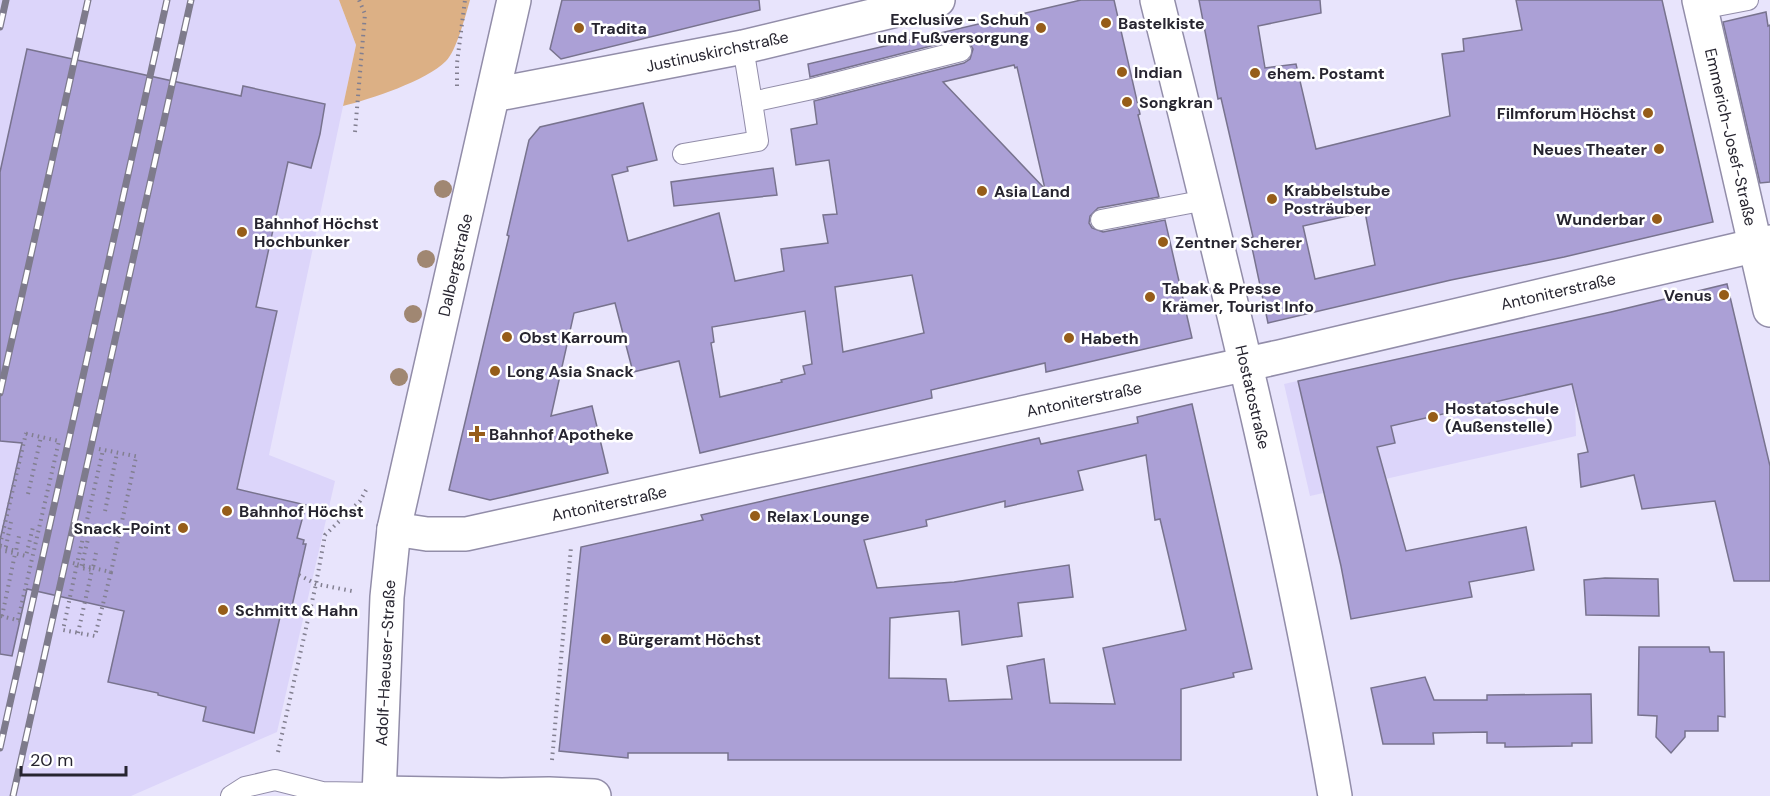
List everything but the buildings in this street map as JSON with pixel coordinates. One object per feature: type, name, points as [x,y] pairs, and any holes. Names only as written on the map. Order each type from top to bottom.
[{"type":"street","name":"Dalbergstraße","points":[[394,529],[514,0]]},
{"type":"street","name":"Justinuskirchstraße","points":[[493,95],[743,46],[938,0]]},
{"type":"street","name":"Hostatostraße","points":[[1157,0],[1279,507],[1335,796]]},
{"type":"street","name":"Emmerich-Josef-Straße","points":[[1700,5],[1763,243],[1770,310]]},
{"type":"street","name":"Antoniterstraße","points":[[394,529],[427,534],[466,534],[1245,364],[1763,243]]},
{"type":"street","name":"Adolf-Haeuser-Straße","points":[[379,794],[387,597],[394,529]]},
{"type":"street","points":[[379,794],[594,796]]},
{"type":"lane","points":[[1700,5],[1748,0]]},
{"type":"lane","points":[[683,154],[758,141],[743,46]]},
{"type":"lane","points":[[752,102],[961,51]]},
{"type":"lane","points":[[1101,220],[1206,201]]},
{"type":"lane","points":[[231,796],[245,787],[275,780],[322,794],[379,794]]},
{"type":"path","points":[[355,132],[365,14],[359,0]]},
{"type":"path","points":[[457,89],[457,63],[465,0]]},
{"type":"path","points":[[19,536],[15,552],[1,616],[19,620],[60,441],[24,433],[0,546],[15,552],[26,556],[33,527]]},
{"type":"path","points":[[28,494],[40,437]]},
{"type":"path","points":[[101,450],[117,453],[138,457],[97,637],[61,629],[101,450]]},
{"type":"path","points":[[105,511],[117,453]]},
{"type":"path","points":[[277,756],[325,535],[360,501]]},
{"type":"path","points":[[557,795],[574,510]]},
{"type":"path","points":[[11,522],[5,551],[34,555]]},
{"type":"path","points":[[78,633],[92,570],[81,568],[88,539]]},
{"type":"path","points":[[93,568],[96,553]]},
{"type":"path","points":[[75,563],[113,572]]},
{"type":"path","points":[[299,575],[316,584],[358,592]]},
{"type":"shaded area","points":[[0,0],[339,0],[356,45],[269,455],[335,481],[277,732],[131,796],[0,796]]},
{"type":"shaded area","points":[[339,0],[470,0],[457,41],[446,61],[412,82],[383,94],[343,106],[356,45]]},
{"type":"shaded area","name":"Hostatoschule (Außenstelle)","points":[[1562,322],[1575,399],[1576,436],[1310,496],[1284,384]]},
{"type":"railway","points":[[0,27],[6,0]]},
{"type":"railway","points":[[0,393],[88,0]]},
{"type":"railway","points":[[0,748],[167,0]]},
{"type":"railway","points":[[13,796],[191,0]]},
{"type":"place","name":"Bastelkiste","points":[[1106,23]]},
{"type":"place","name":"Tradita","points":[[579,28]]},
{"type":"place","name":"Exclusive - Schuh und Fußversorgung","points":[[1041,28]]},
{"type":"place","name":"Indian","points":[[1122,72]]},
{"type":"place","name":"ehem. Postamt","points":[[1255,73]]},
{"type":"place","name":"Songkran","points":[[1127,102]]},
{"type":"place","name":"Filmforum Höchst","points":[[1648,113]]},
{"type":"place","name":"Neues Theater","points":[[1659,149]]},
{"type":"place","name":"Asia Land","points":[[982,191]]},
{"type":"place","name":"Krabbelstube Posträuber","points":[[1272,199]]},
{"type":"place","name":"Wunderbar","points":[[1657,219]]},
{"type":"place","name":"Bahnhof Höchst Hochbunker","points":[[242,232]]},
{"type":"place","name":"Zentner Scherer","points":[[1163,242]]},
{"type":"place","name":"Venus","points":[[1724,295]]},
{"type":"place","name":"Tabak & Presse Krämer, Tourist Info","points":[[1150,297]]},
{"type":"place","name":"Obst Karroum","points":[[507,337]]},
{"type":"place","name":"Habeth","points":[[1069,338]]},
{"type":"place","name":"Long Asia Snack","points":[[495,371]]},
{"type":"place","name":"Hostatoschule (Außenstelle)","points":[[1433,417]]},
{"type":"place","name":"Bahnhof Apotheke","points":[[477,434]]},
{"type":"place","name":"Bahnhof Höchst","points":[[227,511]]},
{"type":"place","name":"Relax Lounge","points":[[755,516]]},
{"type":"place","name":"Snack-Point","points":[[183,528]]},
{"type":"place","name":"Schmitt & Hahn","points":[[223,610]]},
{"type":"place","name":"Bürgeramt Höchst","points":[[606,639]]}]
